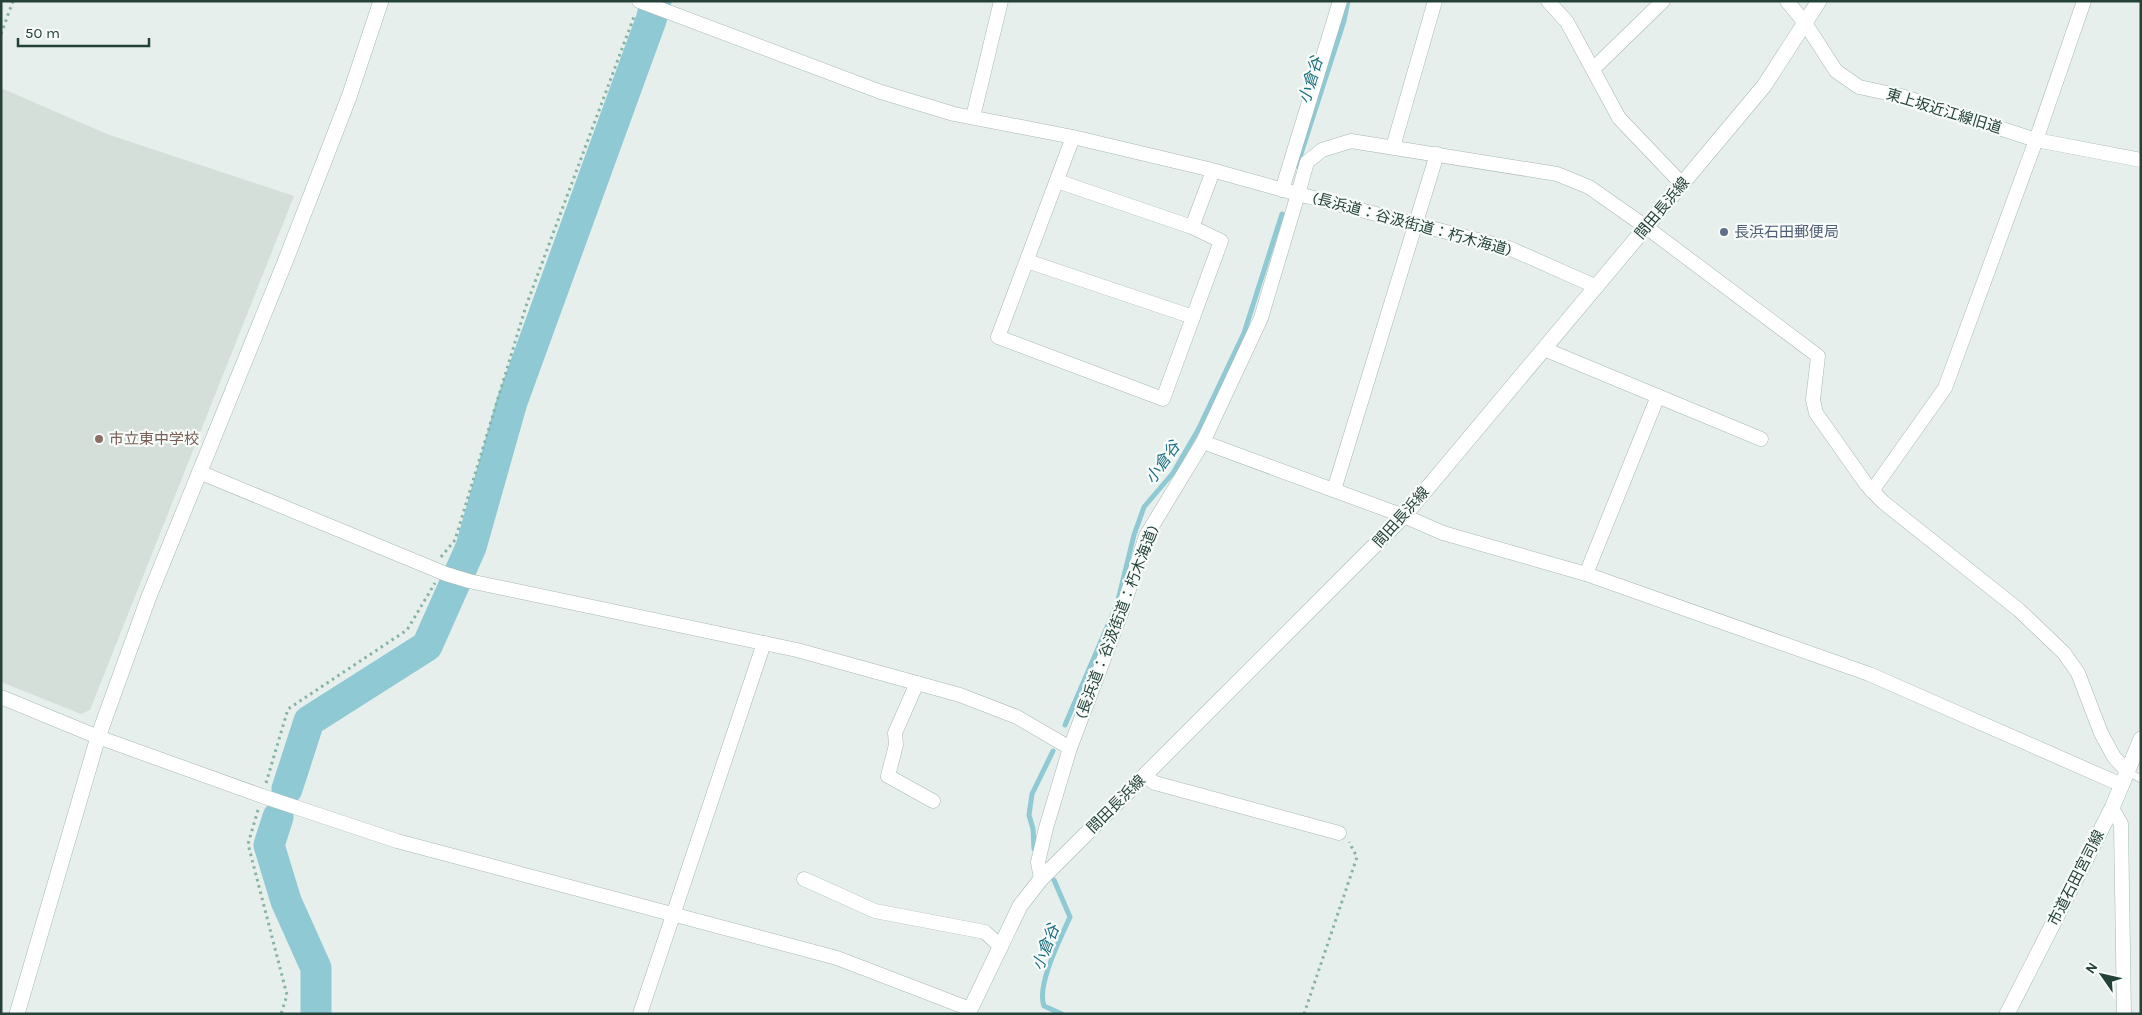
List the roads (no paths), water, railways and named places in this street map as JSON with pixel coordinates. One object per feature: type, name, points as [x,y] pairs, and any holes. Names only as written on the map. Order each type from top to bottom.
[{"type":"street","points":[[17,1014],[98,737],[148,599],[350,97],[381,1]]},
{"type":"street","points":[[973,117],[1002,1]]},
{"type":"street","points":[[1282,190],[1340,1]]},
{"type":"street","points":[[1393,147],[1435,1]]},
{"type":"street","points":[[1548,1],[1568,22],[1619,118],[1682,184]]},
{"type":"street","points":[[1593,69],[1663,1]]},
{"type":"street","name":"東上坂近江線旧道","points":[[1787,1],[1836,71],[1859,87],[1902,96],[2036,140],[2139,155]]},
{"type":"street","name":"間田長浜線","points":[[969,1012],[1020,906],[1041,878],[1404,516],[1764,86],[1819,1]]},
{"type":"street","points":[[1872,491],[1944,388],[2036,140],[2084,1]]},
{"type":"street","points":[[641,2],[881,92],[973,117],[1073,137],[1298,194],[1307,162],[1322,150],[1351,141],[1557,174],[1589,187],[1646,227],[1818,356],[1812,400],[1816,413],[1872,491],[1883,502],[2019,610],[2064,652],[2078,673],[2101,733],[2114,757],[2130,778]]},
{"type":"street","points":[[1057,181],[1192,227],[1221,241],[1163,399],[998,337],[1073,137]]},
{"type":"street","points":[[1334,490],[1437,154]]},
{"type":"street","points":[[1192,227],[1213,171]]},
{"type":"street","name":"(長浜道：谷汲街道：朽木海道)","points":[[1041,878],[1038,862],[1040,853],[1070,748],[1122,611],[1146,536],[1203,442],[1261,318],[1298,194],[1509,248],[1596,287]]},
{"type":"street","points":[[1027,261],[1193,317]]},
{"type":"street","points":[[1544,349],[1761,439]]},
{"type":"street","points":[[1586,574],[1658,396]]},
{"type":"street","points":[[1203,442],[1404,516],[1443,533],[1586,574],[1869,674],[2130,778]]},
{"type":"street","points":[[199,472],[440,571],[469,581],[797,650],[917,683],[960,695],[1017,717],[1070,748]]},
{"type":"street","points":[[640,1014],[671,914],[764,643]]},
{"type":"street","points":[[917,683],[895,734],[896,745],[888,776],[933,802]]},
{"type":"street","points":[[1,697],[98,737],[262,796],[397,841],[837,958],[969,1012]]},
{"type":"street","name":"市道石田宮司線","points":[[2006,1014],[2112,808],[2130,778],[2141,739]]},
{"type":"street","points":[[1144,776],[1155,784],[1338,833]]},
{"type":"street","points":[[2112,808],[2121,824],[2124,1014]]},
{"type":"street","points":[[804,879],[875,911],[985,932],[1001,947]]},
{"type":"waterway","points":[[287,789],[309,721],[427,646],[471,547],[512,402],[651,20],[656,1]]},
{"type":"waterway","name":"小倉谷","points":[[1297,166],[1344,21],[1348,1]]},
{"type":"waterway","name":"小倉谷","points":[[1065,725],[1117,604],[1134,535],[1144,507],[1173,473],[1198,430],[1244,333],[1282,214]]},
{"type":"waterway","name":"小倉谷","points":[[1034,849],[1033,829],[1029,815],[1032,794],[1053,751]]},
{"type":"waterway","points":[[278,817],[269,845],[286,901],[316,968],[316,1014]]},
{"type":"waterway","name":"小倉谷","points":[[1054,880],[1070,917],[1046,974],[1042,997],[1044,1006],[1062,1014]]},
{"type":"place","name":"長浜石田郵便局","points":[[1724,232]]},
{"type":"place","name":"市立東中学校","points":[[99,439]]}]
